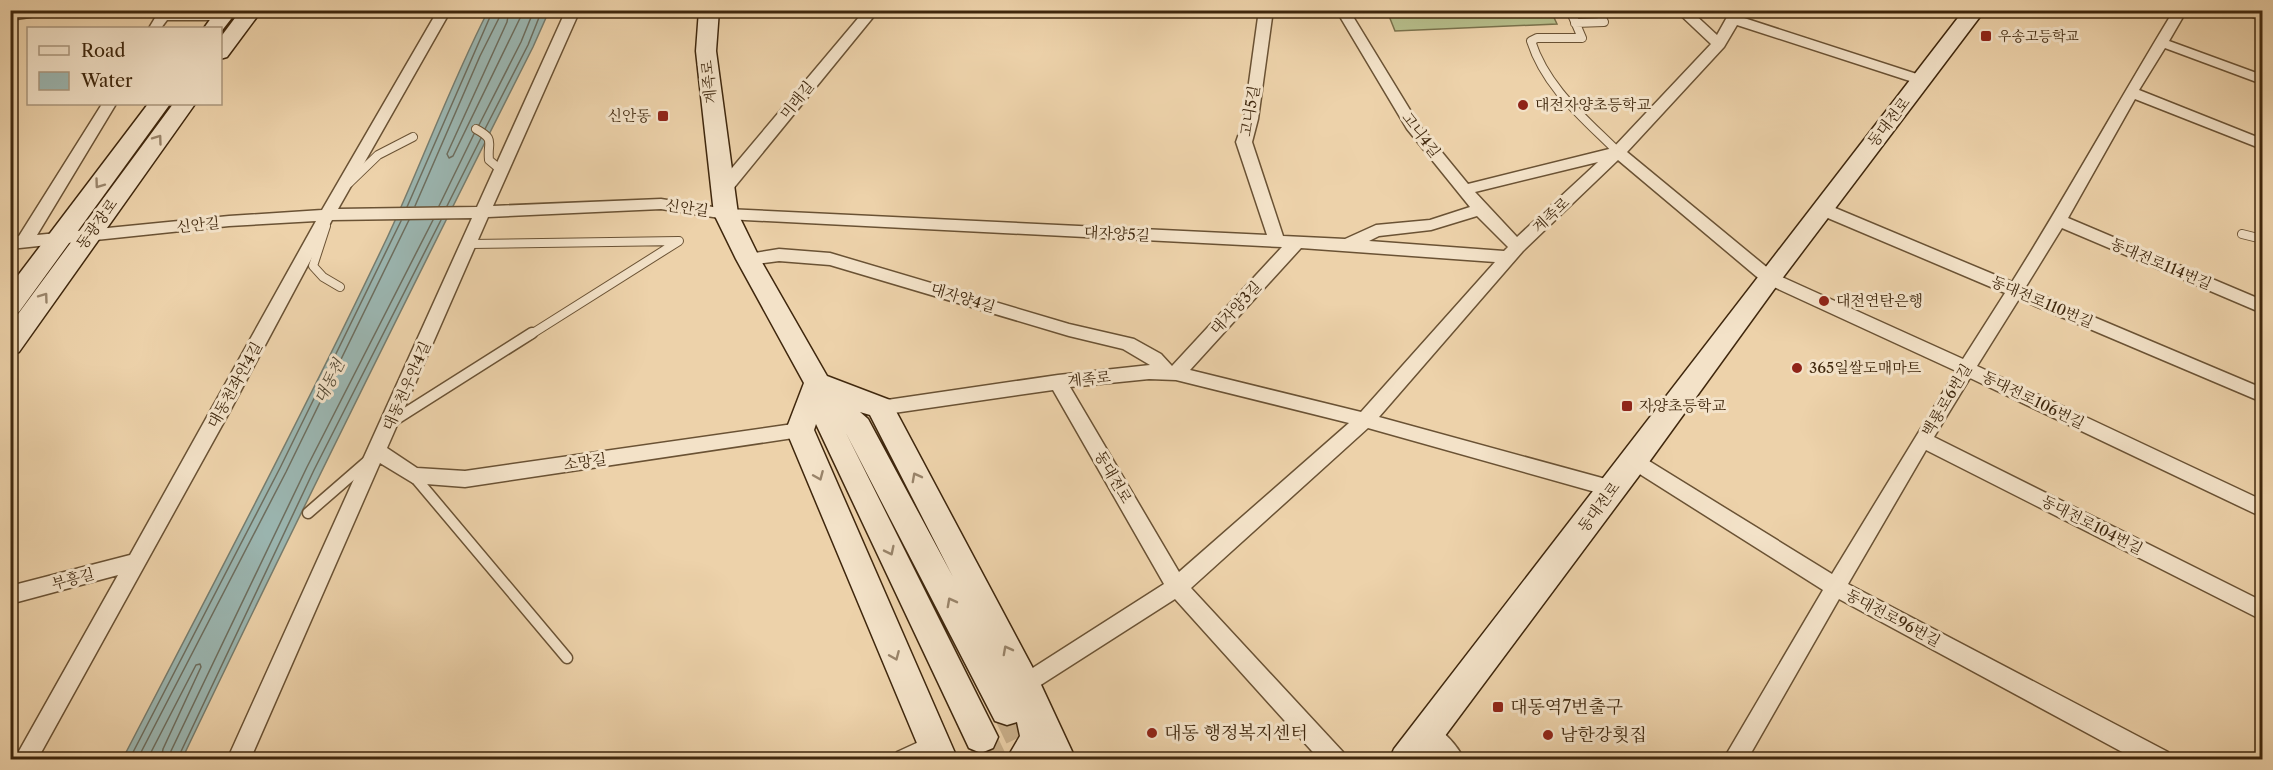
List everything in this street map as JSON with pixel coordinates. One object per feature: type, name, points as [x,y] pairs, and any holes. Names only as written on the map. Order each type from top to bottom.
[{"type":"main road","points":[[222,50],[252,10]]},
{"type":"main road","name":"계족로","points":[[709,10],[706,51],[724,203],[748,259],[816,382],[832,435],[981,737]]},
{"type":"main road","name":"동대전로","points":[[1406,759],[1613,489],[1769,278],[1975,10]]},
{"type":"main road","name":"동광장로","points":[[11,304],[158,105]]},
{"type":"main road","name":"동광장로","points":[[10,345],[183,105]]},
{"type":"main road","points":[[932,756],[800,430],[816,382],[880,408],[1037,739],[1023,759]]},
{"type":"main road","name":"계족로","points":[[816,382],[858,427],[1016,697]]},
{"type":"main road","points":[[1016,697],[1059,759]]},
{"type":"street","points":[[10,16],[49,10]]},
{"type":"street","name":"대동천좌안4길","points":[[25,759],[333,214],[342,188],[445,10]]},
{"type":"street","name":"대동천우안4길","points":[[238,759],[470,244],[476,212],[502,171],[573,10]]},
{"type":"street","name":"미래길","points":[[724,203],[873,10]]},
{"type":"street","name":"고니5길","points":[[1266,10],[1251,119],[1244,142],[1277,242]]},
{"type":"street","name":"고니4길","points":[[1342,10],[1412,126],[1512,252]]},
{"type":"street","points":[[1681,10],[1719,45]]},
{"type":"street","name":"백룡로6번길","points":[[1734,759],[1922,440],[2059,220],[2131,92],[2163,43],[2181,10]]},
{"type":"street","points":[[2247,10],[2262,16]]},
{"type":"street","name":"계족로","points":[[1016,697],[1177,588],[1365,420],[1512,252],[1618,152],[1719,45],[1735,15]]},
{"type":"street","name":"동대전로","points":[[1735,15],[1921,80]]},
{"type":"street","points":[[156,27],[163,16],[222,18]]},
{"type":"street","points":[[2163,43],[2262,80]]},
{"type":"street","points":[[2131,92],[2262,144]]},
{"type":"street","points":[[17,243],[108,105]]},
{"type":"street","points":[[1464,190],[1618,152],[1769,278]]},
{"type":"street","name":"신안길","points":[[17,243],[229,221],[333,214],[476,212],[724,203]]},
{"type":"street","name":"대자양5길","points":[[724,203],[1277,242],[1512,252]]},
{"type":"street","points":[[1347,246],[1376,231],[1431,225],[1480,209]]},
{"type":"street","name":"동대전로110번길","points":[[1822,209],[2262,395]]},
{"type":"street","name":"동대전로114번길","points":[[2059,220],[2262,307]]},
{"type":"street","name":"대자양3길","points":[[1171,373],[1296,243]]},
{"type":"street","name":"대자양4길","points":[[748,259],[799,255],[840,262],[1069,330],[1128,344],[1155,358],[1171,373]]},
{"type":"street","name":"동대전로106번길","points":[[1769,278],[1966,368],[2262,509]]},
{"type":"street","name":"계족로","points":[[880,408],[1058,382],[1149,372],[1171,373],[1365,420],[1613,489]]},
{"type":"street","name":"동대전로","points":[[1058,382],[1177,588],[1335,759]]},
{"type":"street","name":"소망길","points":[[376,453],[413,475],[465,479],[800,430]]},
{"type":"street","name":"동대전로104번길","points":[[1922,440],[2262,611]]},
{"type":"street","name":"동대전로96번길","points":[[1634,461],[1835,587],[2160,759]]},
{"type":"street","name":"부흥길","points":[[10,595],[136,562]]},
{"type":"street","points":[[1426,732],[1453,759]]},
{"type":"lane","points":[[1570,10],[1582,38],[1537,38],[1531,40],[1532,47],[1546,76],[1618,152]]},
{"type":"lane","points":[[1575,23],[1604,22],[1598,10]]},
{"type":"lane","points":[[476,129],[487,135],[490,142],[486,159],[502,171]]},
{"type":"lane","points":[[342,188],[378,155],[413,138]]},
{"type":"lane","points":[[333,214],[313,266],[323,277],[340,287]]},
{"type":"lane","points":[[2242,234],[2262,239]]},
{"type":"lane","points":[[391,422],[679,241],[470,244]]},
{"type":"lane","points":[[308,513],[376,453]]},
{"type":"lane","points":[[413,475],[567,658]]},
{"type":"green space","points":[[1387,11],[1551,11],[1557,24],[1395,31]]},
{"type":"water","name":"대동천","points":[[488,11],[549,11],[182,759],[122,760],[257,500],[355,304],[400,210],[461,67]]},
{"type":"tunnel","points":[[1007,710],[1031,760]]},
{"type":"tunnel","points":[[981,737],[992,760]]},
{"type":"place","name":"우송고등학교","points":[[1986,36]]},
{"type":"place","name":"대전자양초등학교","points":[[1523,105]]},
{"type":"place","name":"신안동","points":[[663,116]]},
{"type":"place","name":"대전연탄은행","points":[[1824,301]]},
{"type":"place","name":"365일쌀도매마트","points":[[1797,368]]},
{"type":"place","name":"자양초등학교","points":[[1627,406]]},
{"type":"place","name":"대동역7번출구","points":[[1498,707]]},
{"type":"place","name":"대동 행정복지센터","points":[[1152,733]]},
{"type":"place","name":"남한강횟집","points":[[1548,735]]}]
